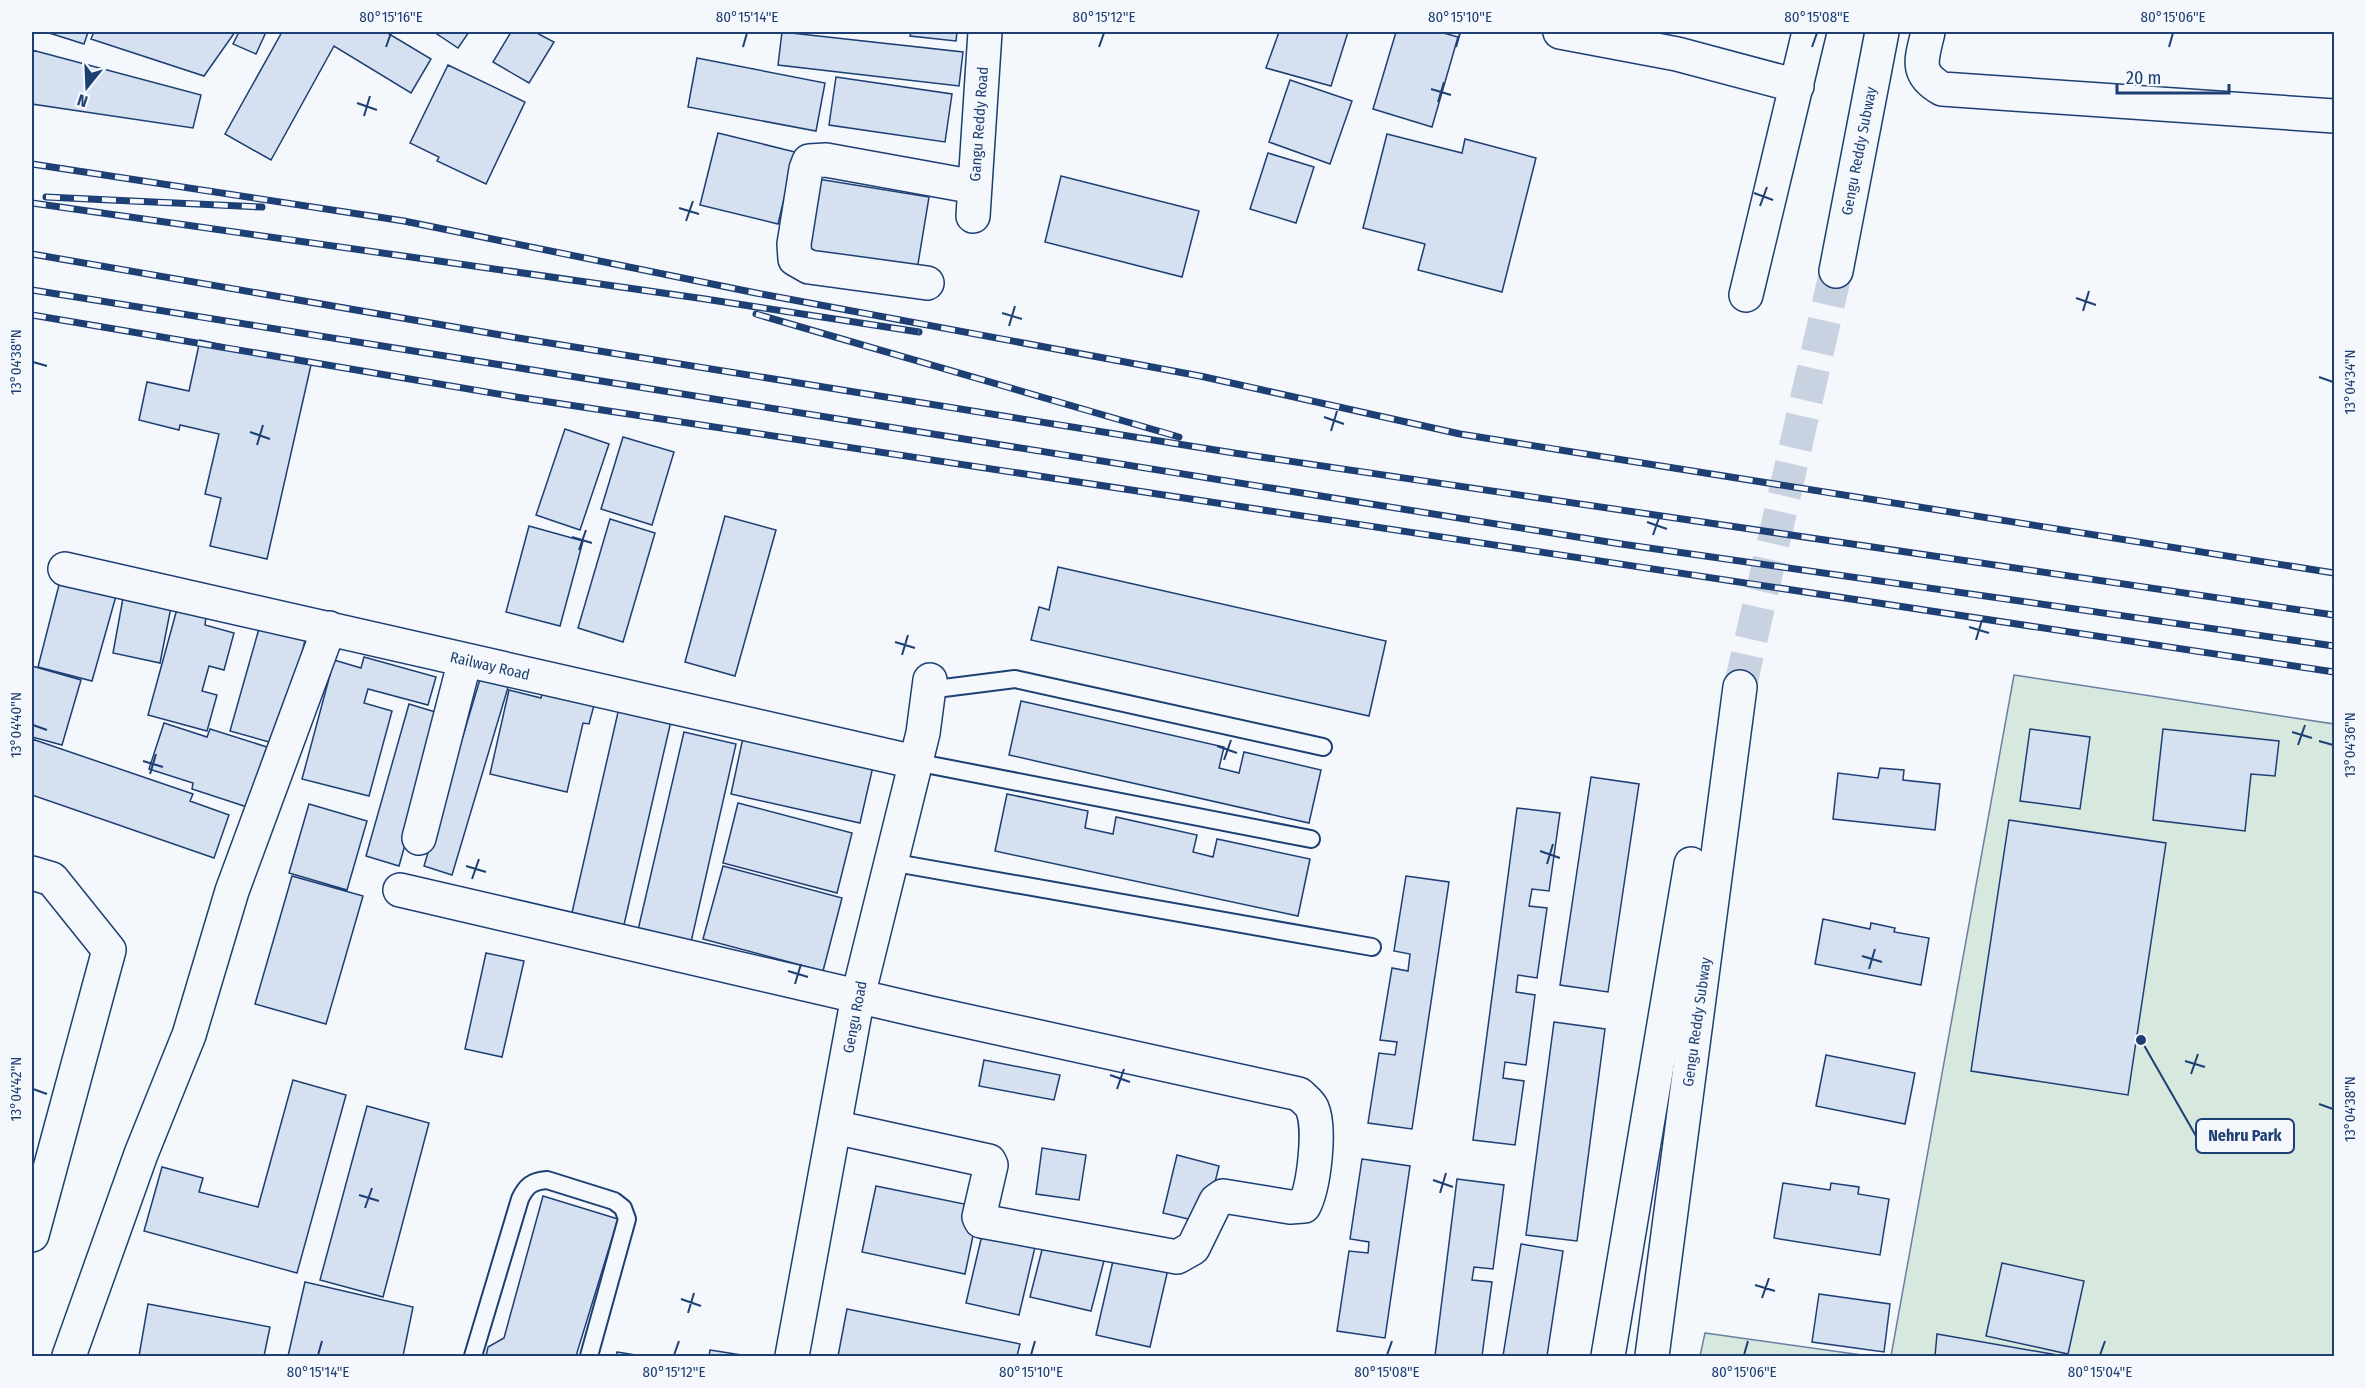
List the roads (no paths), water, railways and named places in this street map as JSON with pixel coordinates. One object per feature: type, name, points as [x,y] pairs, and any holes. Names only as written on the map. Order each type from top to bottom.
[{"type":"street","name":"Gangu Reddy Road","points":[[927,283],[809,267],[795,259],[794,244],[806,169],[809,161],[826,160],[974,202],[985,32]]},
{"type":"street","points":[[1560,32],[1677,54],[1797,86]]},
{"type":"street","points":[[1746,295],[1809,32]]},
{"type":"street","name":"Gengu Reddy Subway","points":[[1836,271],[1882,32]]},
{"type":"street","points":[[1928,32],[1922,57],[1922,70],[1929,82],[1942,89],[2334,116]]},
{"type":"street","name":"Railway Road","points":[[65,569],[915,762]]},
{"type":"street","points":[[69,1356],[141,1154],[189,1035],[232,891],[329,628]]},
{"type":"street","points":[[419,838],[465,660]]},
{"type":"street","name":"Gengu Road","points":[[792,1356],[858,996],[923,733],[929,685]]},
{"type":"street","name":"Gengu Reddy Subway","points":[[1652,1356],[1740,687]]},
{"type":"street","points":[[1608,1356],[1691,864]]},
{"type":"street","points":[[32,873],[52,879],[109,950],[32,1235]]},
{"type":"street","points":[[400,890],[858,996],[1299,1094],[1312,1106],[1316,1125],[1311,1187],[1304,1206],[1290,1207],[1223,1196],[1216,1201],[1193,1248],[1177,1257],[981,1221],[979,1217],[991,1166],[989,1161],[834,1127]]},
{"type":"lane","points":[[929,685],[1015,679],[1323,747]]},
{"type":"lane","points":[[915,762],[1311,839]]},
{"type":"lane","points":[[890,862],[1372,947]]},
{"type":"lane","points":[[474,1356],[520,1199],[525,1188],[536,1181],[547,1180],[614,1202],[622,1208],[627,1219],[589,1356]]},
{"type":"tunnel","points":[[1740,687],[1836,271]]},
{"type":"railway","points":[[32,164],[404,221],[756,293],[1200,376],[1460,434],[2334,573]]},
{"type":"railway","points":[[46,197],[262,207]]},
{"type":"railway","points":[[32,203],[705,299],[919,332]]},
{"type":"railway","points":[[32,254],[512,337],[1234,453],[2334,615]]},
{"type":"railway","points":[[32,290],[1621,544],[2334,646]]},
{"type":"railway","points":[[756,314],[1179,437]]},
{"type":"railway","points":[[32,315],[516,397],[2334,672]]},
{"type":"place","name":"Nehru Park","points":[[2141,1040]]}]
